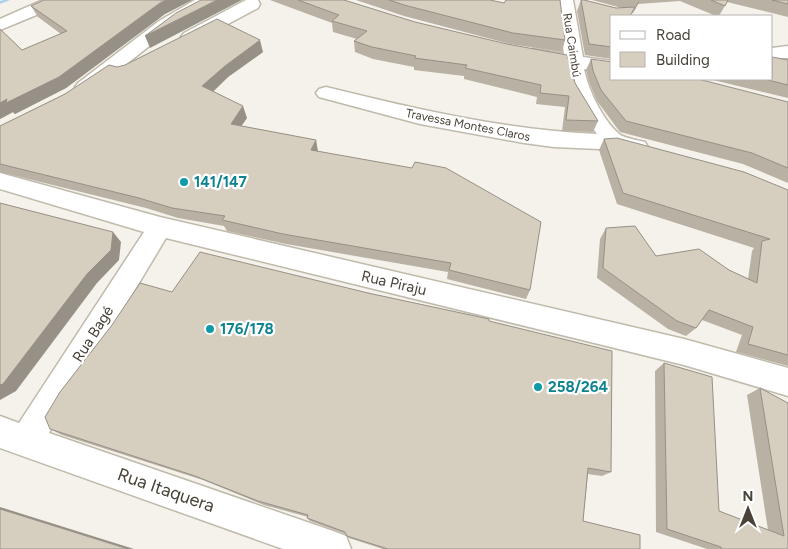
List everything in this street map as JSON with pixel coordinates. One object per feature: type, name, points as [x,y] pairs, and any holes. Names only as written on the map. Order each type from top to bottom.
[{"type":"street","points":[[0,24],[57,0]]},
{"type":"street","points":[[156,55],[70,96],[184,11],[209,0]]},
{"type":"street","name":"Rua Caimbú","points":[[566,2],[577,83],[586,104],[612,140]]},
{"type":"street","points":[[174,46],[252,4]]},
{"type":"street","points":[[773,52],[788,52]]},
{"type":"street","points":[[519,53],[610,67]]},
{"type":"street","name":"Travessa Montes Claros","points":[[326,93],[420,117],[524,136],[554,140],[599,142],[612,140],[658,152]]},
{"type":"street","name":"Rua Piraju","points":[[0,181],[160,227],[684,352],[788,382]]},
{"type":"street","name":"Rua Bagé","points":[[13,436],[160,227]]},
{"type":"street","name":"Rua Itaquera","points":[[13,436],[333,549]]},
{"type":"building","points":[[44,0],[166,0],[59,77],[6,103],[7,99],[0,103],[0,29],[22,50],[67,31],[31,6]]},
{"type":"building","points":[[201,0],[217,0],[145,36],[176,13]]},
{"type":"building","points":[[298,0],[344,0],[415,22],[507,44],[567,55],[575,83],[598,121],[566,120],[569,96],[540,93],[541,85],[465,68],[467,65],[414,58],[416,56],[372,47],[354,41],[367,31],[332,21],[339,15]]},
{"type":"building","points":[[389,0],[490,0],[504,3],[506,0],[560,0],[565,40],[513,33]]},
{"type":"building","points":[[581,0],[616,8],[635,7],[631,15],[610,15],[610,47],[589,44]]},
{"type":"building","points":[[711,0],[728,0],[725,6]]},
{"type":"building","points":[[772,0],[788,0],[788,4]]},
{"type":"building","points":[[217,19],[260,40],[202,86],[243,106],[231,124],[316,140],[311,150],[412,168],[415,162],[446,168],[541,222],[530,290],[449,270],[451,263],[283,234],[222,220],[225,216],[172,208],[139,198],[0,164],[0,126],[65,94],[109,65],[117,67],[125,65]]},
{"type":"building","points":[[773,57],[788,60],[788,85],[768,80],[773,80]]},
{"type":"building","points":[[591,59],[610,62],[610,80],[702,80],[788,102],[788,168],[752,153],[626,121],[601,90],[593,71]]},
{"type":"building","points":[[617,138],[744,172],[788,190],[788,355],[748,344],[753,327],[709,310],[696,328],[677,321],[603,268],[606,228],[635,226],[656,256],[699,249],[729,270],[757,283],[762,241],[770,239],[623,193],[604,139]]},
{"type":"building","points":[[0,203],[113,232],[111,250],[87,274],[3,384],[0,385]]},
{"type":"building","points":[[200,252],[368,293],[489,319],[489,321],[612,351],[611,472],[588,468],[583,521],[640,535],[640,549],[388,549],[347,536],[345,532],[307,518],[308,515],[258,501],[195,476],[50,429],[45,417],[60,392],[112,325],[140,283],[172,292]]},
{"type":"building","points":[[664,363],[712,377],[719,511],[784,536],[760,388],[788,403],[788,549],[721,549],[721,547],[667,529]]},
{"type":"building","points":[[0,509],[128,549],[0,549]]},
{"type":"waterway","points":[[0,3],[8,0]]},
{"type":"place","name":"141/147","points":[[184,182]]},
{"type":"place","name":"176/178","points":[[210,329]]},
{"type":"place","name":"258/264","points":[[538,387]]}]
